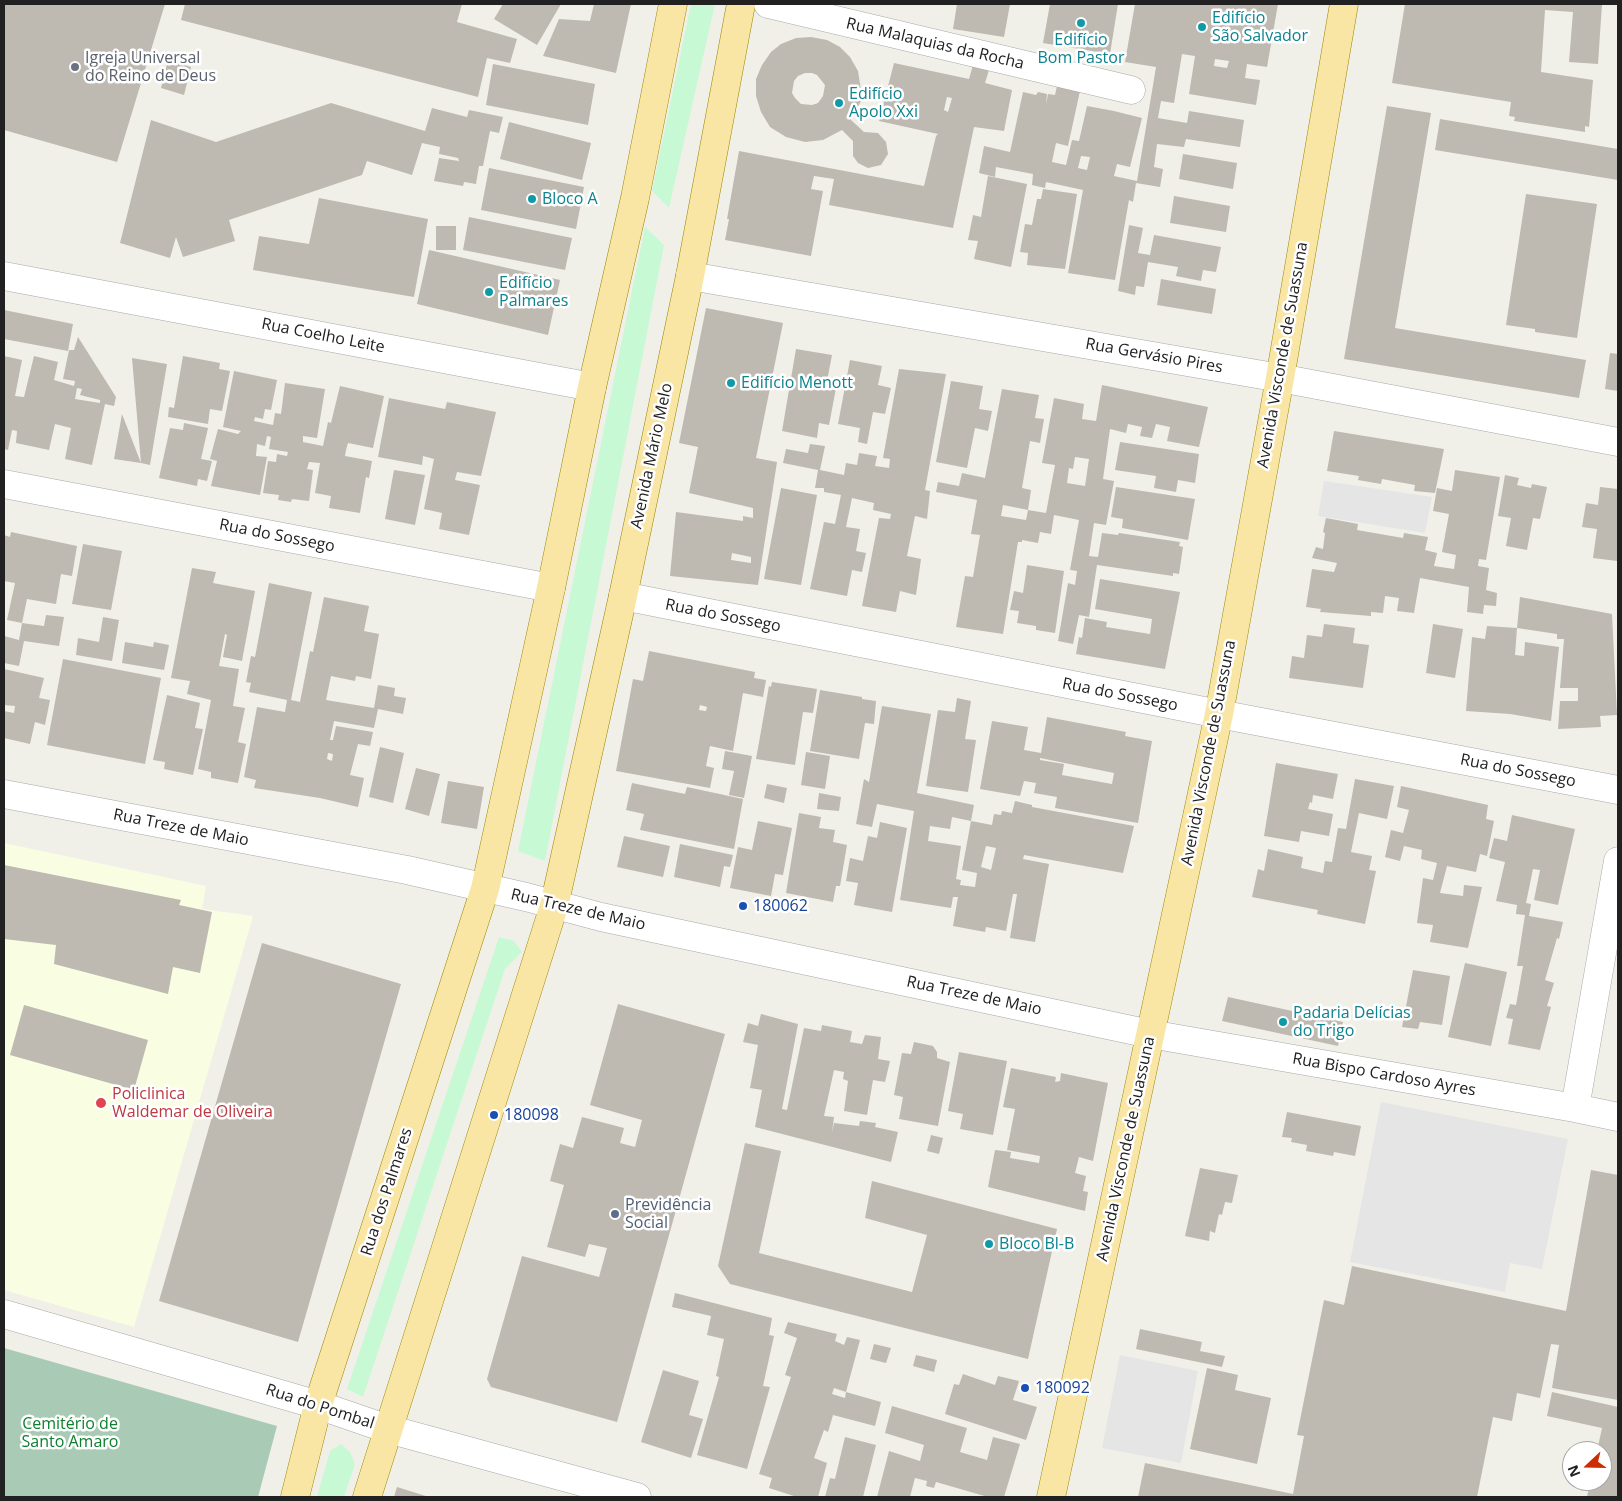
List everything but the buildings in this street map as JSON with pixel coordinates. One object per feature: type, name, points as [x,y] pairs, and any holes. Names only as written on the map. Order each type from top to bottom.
[{"type":"main road","points":[[485,889],[551,588],[592,387],[635,198],[673,4]]},
{"type":"main road","name":"Avenida Mário Melo","points":[[554,906],[623,596],[690,276],[741,4]]},
{"type":"main road","name":"Avenida Visconde de Suassuna","points":[[1051,1497],[1219,714],[1280,378],[1344,4]]},
{"type":"main road","name":"Rua dos Palmares","points":[[295,1497],[318,1405],[485,889]]},
{"type":"main road","points":[[367,1497],[554,906]]},
{"type":"street","name":"Rua Malaquias da Rocha","points":[[768,4],[1131,90]]},
{"type":"street","name":"Rua Coelho Leite","points":[[4,258],[53,284]]},
{"type":"street","name":"Rua Coelho Leite","points":[[4,276],[592,387]]},
{"type":"street","name":"Rua Gervásio Pires","points":[[690,276],[1280,378],[1618,442]]},
{"type":"street","name":"Rua do Sossego","points":[[4,484],[551,588]]},
{"type":"street","name":"Rua do Sossego","points":[[623,596],[1219,714],[1618,790]]},
{"type":"street","name":"Rua Treze de Maio","points":[[4,794],[407,870],[526,897],[601,917],[1150,1034]]},
{"type":"street","points":[[1575,1108],[1618,861]]},
{"type":"street","name":"Rua Bispo Cardoso Ayres","points":[[1150,1034],[1618,1117]]},
{"type":"street","name":"Rua do Pombal","points":[[4,1314],[318,1405],[388,1429],[637,1497]]},
{"type":"shaded area","points":[[1324,481],[1432,497],[1425,533],[1318,516]]},
{"type":"shaded area","name":"Policlinica Waldemar de Oliveira","points":[[4,843],[206,886],[202,909],[253,916],[134,1327],[4,1290]]},
{"type":"shaded area","points":[[1381,1102],[1568,1139],[1542,1269],[1510,1263],[1505,1292],[1350,1262]]},
{"type":"shaded area","points":[[1120,1355],[1198,1371],[1181,1463],[1102,1448]]},
{"type":"green space","points":[[691,4],[715,4],[669,208],[652,191]]},
{"type":"green space","points":[[645,227],[664,245],[545,861],[518,851]]},
{"type":"green space","points":[[499,937],[514,941],[522,952],[505,969],[363,1397],[347,1389]]},
{"type":"green space","name":"Cemitério de Santo Amaro","points":[[4,1348],[277,1426],[258,1497],[4,1497]]},
{"type":"green space","points":[[341,1444],[350,1452],[355,1464],[344,1497],[317,1497],[330,1451]]},
{"type":"place","name":"Edifício Bom Pastor","points":[[1081,23]]},
{"type":"place","name":"Edifício São Salvador","points":[[1202,27]]},
{"type":"place","name":"Igreja Universal do Reino de Deus","points":[[75,67]]},
{"type":"place","name":"Edifício Apolo Xxi","points":[[839,103]]},
{"type":"place","name":"Bloco A","points":[[532,199]]},
{"type":"place","name":"Edifício Palmares","points":[[489,292]]},
{"type":"place","name":"Edifício Menott","points":[[731,383]]},
{"type":"place","name":"180062","points":[[743,906]]},
{"type":"place","name":"Padaria Delícias do Trigo","points":[[1283,1022]]},
{"type":"place","name":"Policlinica Waldemar de Oliveira","points":[[101,1103]]},
{"type":"place","name":"180098","points":[[494,1115]]},
{"type":"place","name":"Previdência Social","points":[[615,1214]]},
{"type":"place","name":"Bloco Bl-B","points":[[989,1244]]},
{"type":"place","name":"180092","points":[[1025,1388]]}]
